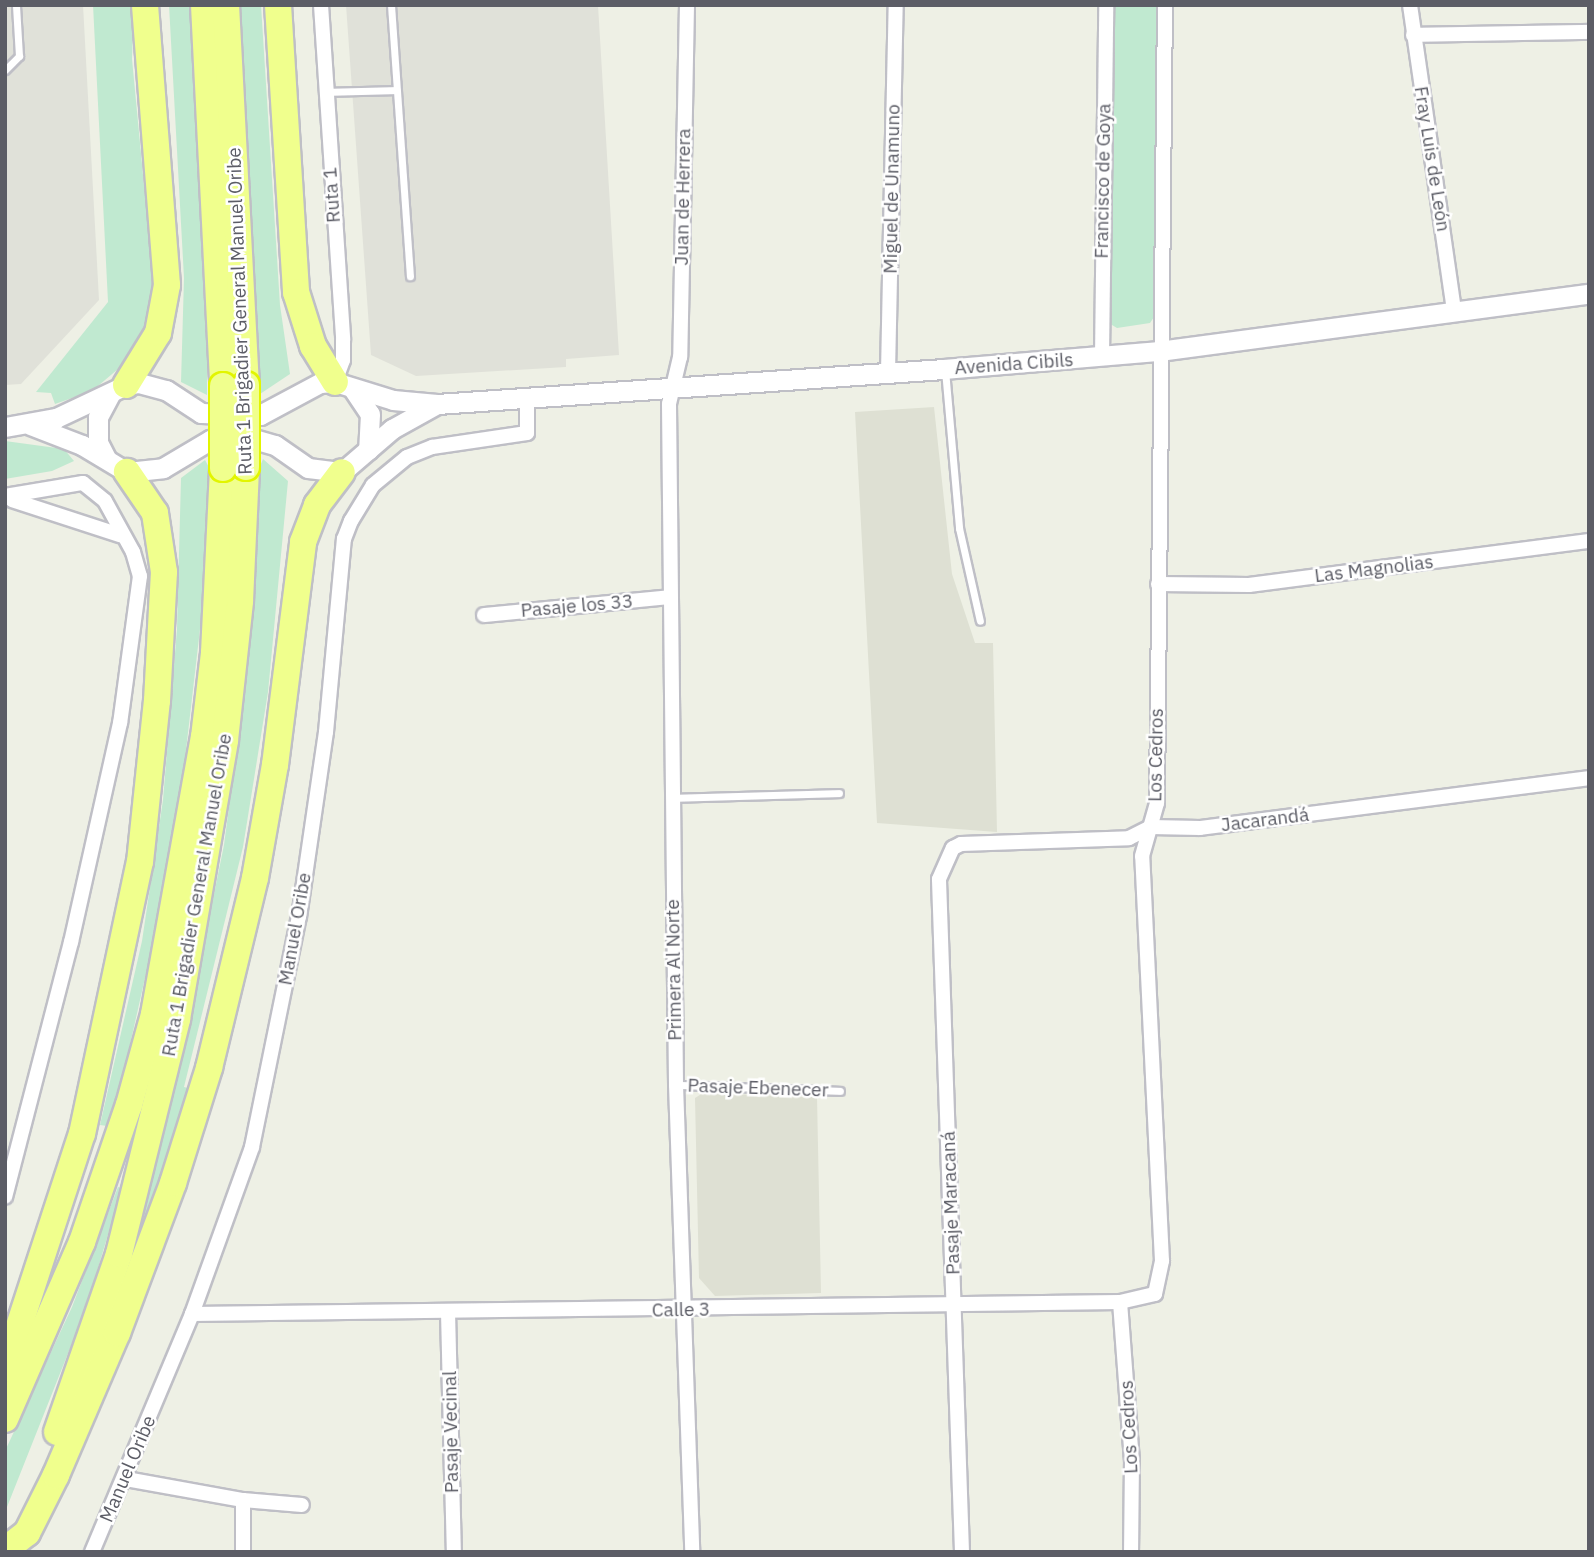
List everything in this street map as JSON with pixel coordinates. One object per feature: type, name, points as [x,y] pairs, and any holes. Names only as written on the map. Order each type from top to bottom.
[{"type":"highway","points":[[118,389],[158,333],[167,285],[145,5]]},
{"type":"highway","name":"Ruta 1 Brigadier General Manuel Oribe","points":[[204,5],[235,385]]},
{"type":"highway","name":"Ruta 1 Brigadier General Manuel Oribe","points":[[5,1550],[58,1429],[101,1312],[135,1196],[171,1045],[225,740],[240,601],[226,5]]},
{"type":"highway","points":[[278,5],[296,292],[304,327],[344,386]]},
{"type":"highway","points":[[5,1369],[82,1134],[140,862],[157,701],[164,572],[155,513],[117,465]]},
{"type":"highway","name":"Ruta 1 Brigadier General Manuel Oribe","points":[[5,1419],[86,1231],[129,1105],[154,1014],[204,737],[235,467]]},
{"type":"highway","points":[[5,1550],[27,1533],[56,1475],[117,1333],[173,1183],[209,1068],[255,878],[275,765],[303,542],[317,505],[342,472]]},
{"type":"street","name":"Ruta 1","points":[[321,5],[344,386]]},
{"type":"street","name":"Juan de Herrera","points":[[673,388],[680,357],[687,5]]},
{"type":"street","name":"Miguel de Unamuno","points":[[888,372],[896,5]]},
{"type":"street","name":"Francisco de Goya","points":[[1102,357],[1105,5]]},
{"type":"street","points":[[1159,351],[1165,5]]},
{"type":"street","name":"Fray Luis de León","points":[[1410,5],[1454,312]]},
{"type":"street","points":[[1413,35],[1589,32]]},
{"type":"street","name":"Avenida Cibils","points":[[118,389],[158,386],[192,410],[209,415],[260,415],[308,386],[344,386],[393,400],[437,404],[1102,357],[1589,294]]},
{"type":"street","name":"Los Cedros","points":[[1159,351],[1157,803],[1142,856],[1161,1282]]},
{"type":"street","points":[[344,386],[370,414],[367,451]]},
{"type":"street","name":"Primera Al Norte","points":[[673,388],[669,404],[676,1085],[692,1552]]},
{"type":"street","points":[[5,427],[30,425],[81,409],[118,389]]},
{"type":"street","points":[[117,465],[98,442],[97,417],[118,389]]},
{"type":"street","name":"Manuel Oribe","points":[[92,1552],[126,1479],[228,1220],[264,1102],[299,917],[326,732],[341,561],[351,521],[373,485],[407,457],[432,447],[527,433],[527,398]]},
{"type":"street","name":"Avenida Cibils","points":[[342,472],[392,429],[437,404]]},
{"type":"street","points":[[30,425],[117,465],[163,468],[210,440],[250,438],[275,445],[308,468],[342,472]]},
{"type":"street","points":[[5,497],[83,483],[105,501],[120,535],[133,552],[140,576],[130,671],[71,942],[5,1197]]},
{"type":"street","points":[[5,497],[102,525],[120,535]]},
{"type":"street","name":"Las Magnolias","points":[[1158,584],[1249,585],[1589,541]]},
{"type":"street","name":"Pasaje los 33","points":[[484,615],[670,597]]},
{"type":"street","name":"Jacarandá","points":[[947,856],[961,844],[1129,838],[1151,827],[1200,828],[1589,778]]},
{"type":"street","name":"Pasaje Maracaná","points":[[947,856],[939,879],[956,1274],[953,1304],[962,1552]]},
{"type":"street","name":"Calle 3","points":[[192,1314],[683,1310],[1120,1302],[1155,1294],[1161,1282]]},
{"type":"street","name":"Los Cedros","points":[[1120,1302],[1132,1461],[1131,1552]]},
{"type":"street","name":"Pasaje Vecinal","points":[[448,1312],[454,1552]]},
{"type":"street","points":[[126,1479],[243,1500],[302,1505]]},
{"type":"street","points":[[243,1500],[243,1552]]},
{"type":"lane","points":[[5,70],[19,57],[16,5]]},
{"type":"lane","points":[[391,5],[410,276]]},
{"type":"lane","points":[[326,92],[396,90]]},
{"type":"lane","points":[[944,369],[959,528],[980,621]]},
{"type":"lane","points":[[672,797],[839,793]]},
{"type":"lane","name":"Pasaje Ebenecer","points":[[676,1085],[840,1091]]},
{"type":"shaded area","points":[[5,5],[83,5],[99,300],[21,384],[5,385]]},
{"type":"shaded area","points":[[346,5],[598,5],[619,355],[566,359],[566,367],[416,376],[371,355]]},
{"type":"shaded area","points":[[934,407],[952,574],[975,643],[993,643],[997,832],[877,823],[855,412]]},
{"type":"shaded area","points":[[703,1093],[817,1097],[821,1293],[715,1296],[699,1278],[695,1098]]},
{"type":"green space","points":[[93,5],[134,5],[132,59],[154,290],[145,330],[124,364],[92,391],[55,404],[51,393],[36,392],[108,302]]},
{"type":"green space","points":[[169,5],[190,5],[207,277],[207,395],[181,382],[184,278]]},
{"type":"green space","points":[[240,5],[261,5],[280,305],[290,374],[260,394]]},
{"type":"green space","points":[[1113,5],[1161,5],[1154,317],[1150,323],[1117,328],[1107,322]]},
{"type":"green space","points":[[5,441],[64,449],[74,461],[52,471],[5,479]]},
{"type":"green space","points":[[263,459],[288,481],[268,692],[243,847],[184,1087],[192,1089],[146,1231],[121,1289],[176,1080],[224,845],[248,664],[258,471]]},
{"type":"green space","points":[[205,460],[211,471],[205,586],[175,845],[122,1080],[107,1126],[100,1125],[142,941],[163,800],[177,629],[181,478]]},
{"type":"green space","points":[[118,1187],[122,1188],[86,1308],[5,1512],[5,1451],[72,1307]]}]
